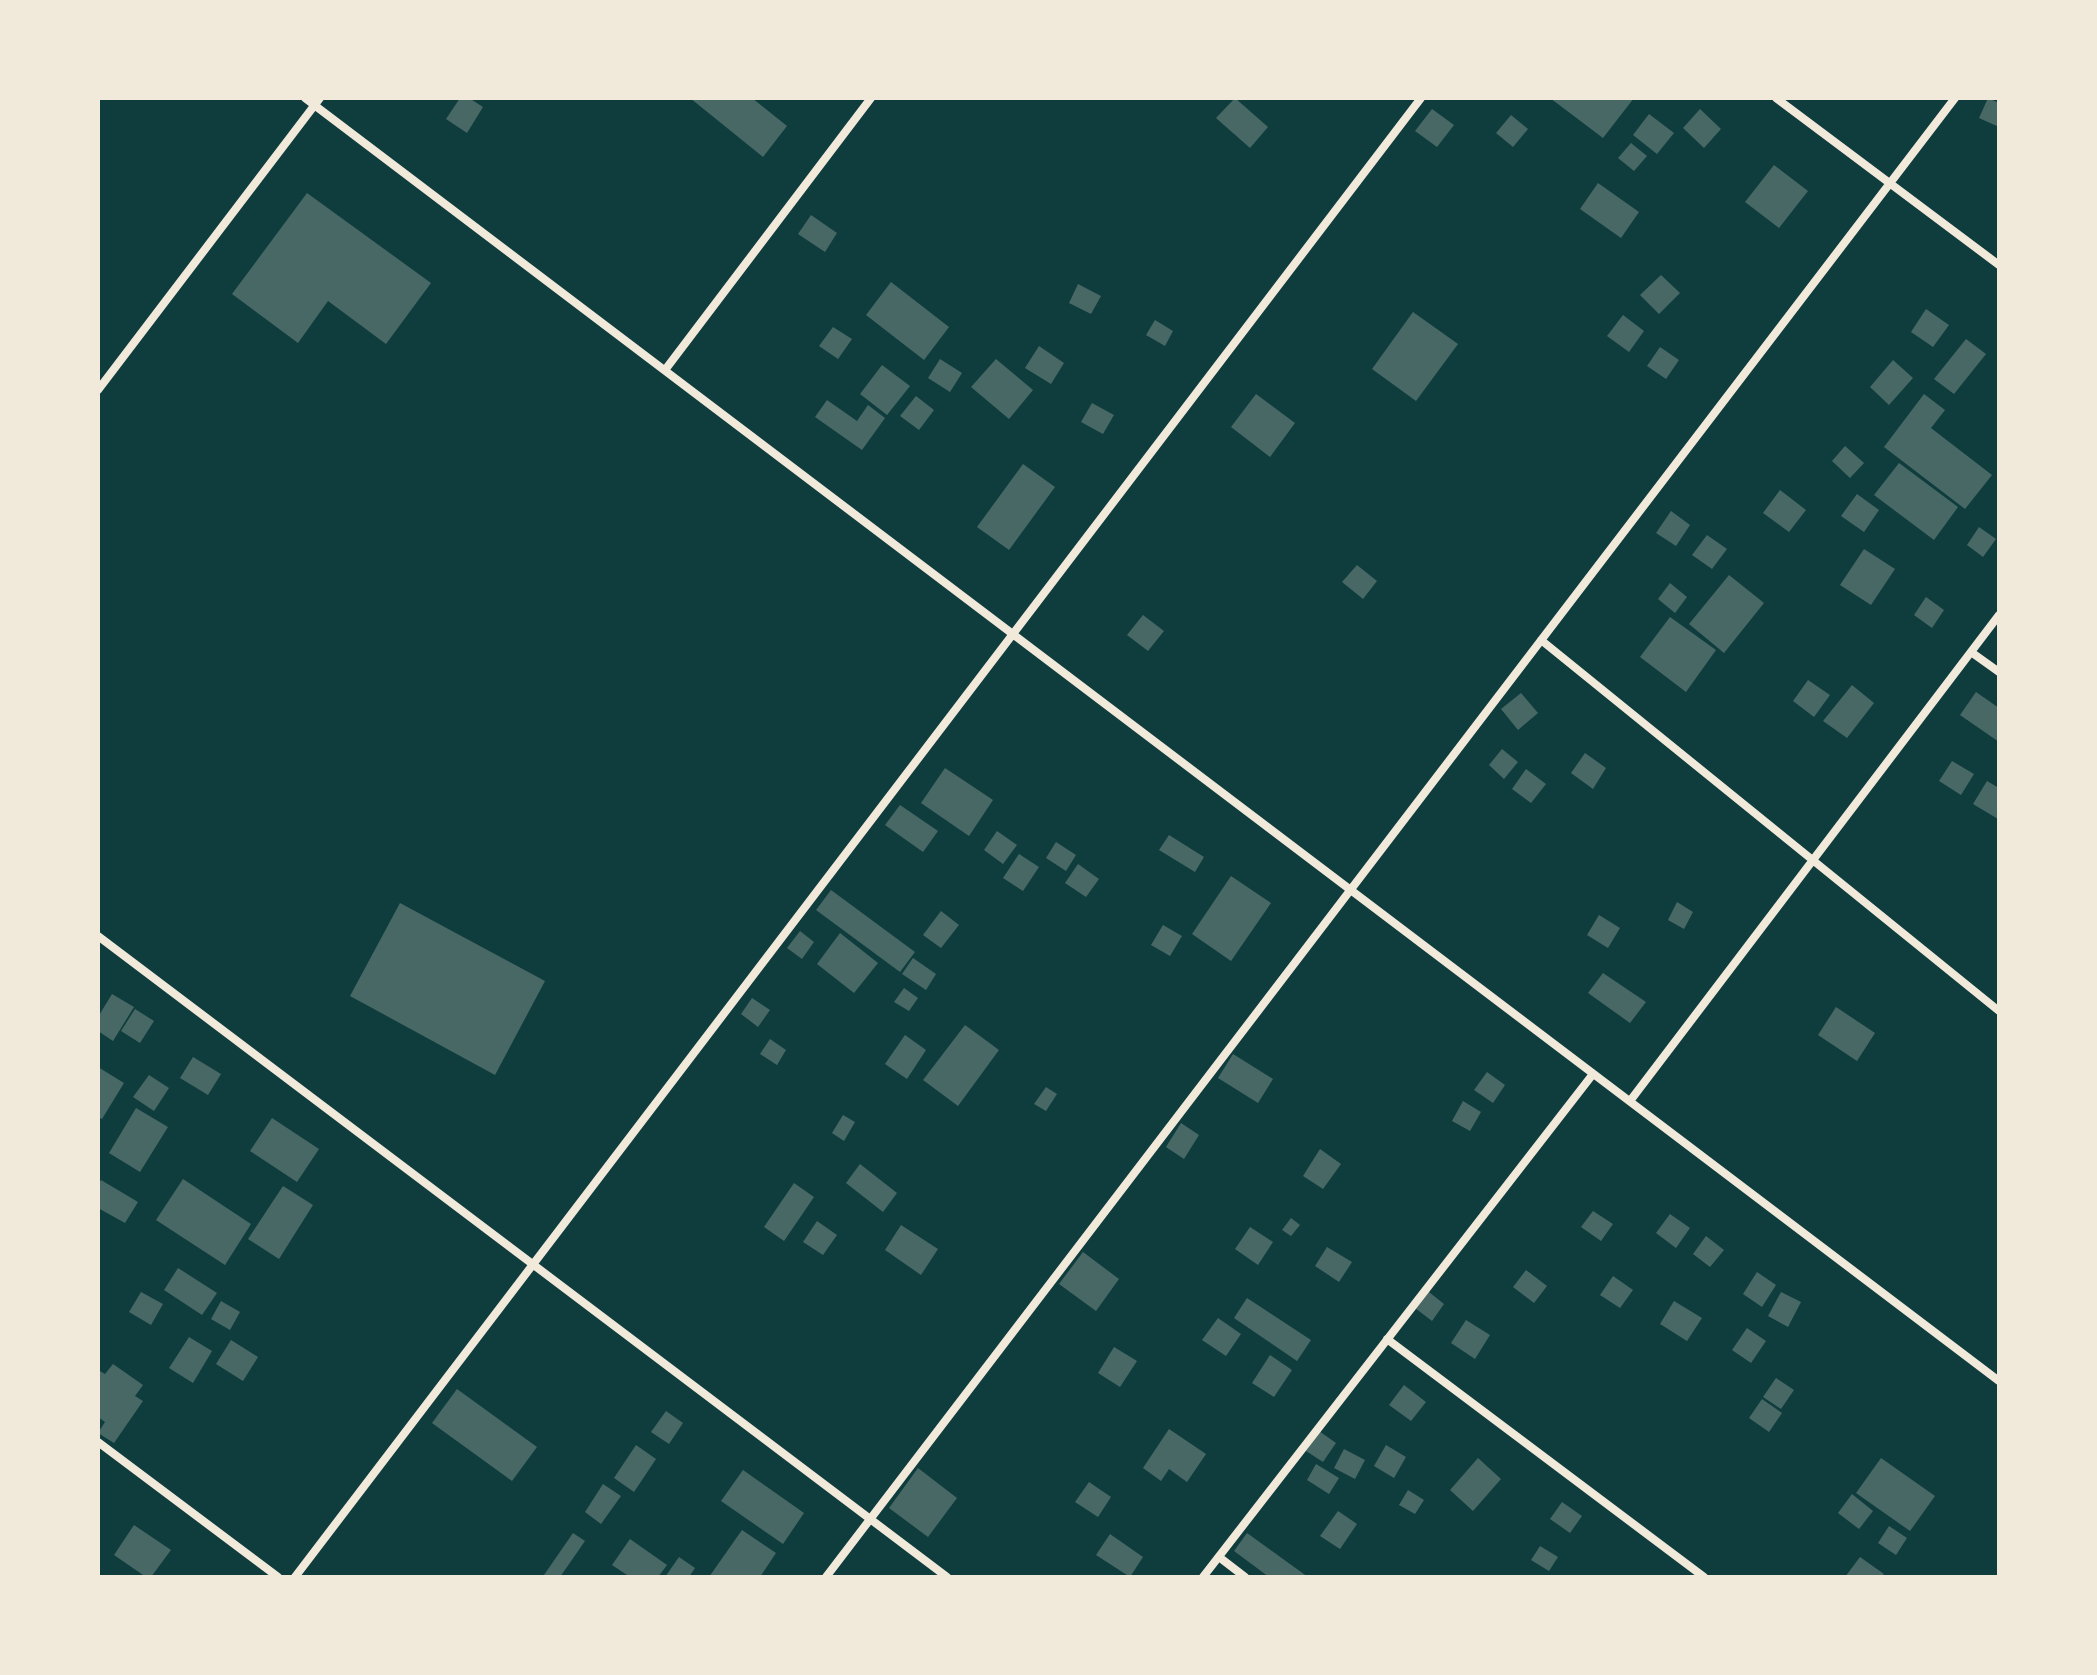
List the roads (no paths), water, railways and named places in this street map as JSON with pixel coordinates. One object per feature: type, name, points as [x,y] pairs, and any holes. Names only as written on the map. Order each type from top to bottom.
[{"type":"street","points":[[305,98],[317,102],[665,370],[1999,1381]]},
{"type":"street","points":[[665,370],[871,98]]},
{"type":"street","points":[[295,1577],[1421,98]]},
{"type":"street","points":[[1776,98],[1999,265]]},
{"type":"street","points":[[826,1577],[1955,98]]},
{"type":"street","points":[[98,390],[317,102]]},
{"type":"street","points":[[1630,1101],[1999,615]]},
{"type":"street","points":[[1541,640],[1999,1011]]},
{"type":"street","points":[[1971,652],[1999,672]]},
{"type":"street","points":[[98,936],[947,1577]]},
{"type":"street","points":[[1203,1577],[1593,1074]]},
{"type":"street","points":[[1387,1339],[1704,1577]]},
{"type":"street","points":[[98,1442],[278,1577]]},
{"type":"street","points":[[1219,1557],[1245,1577]]}]
